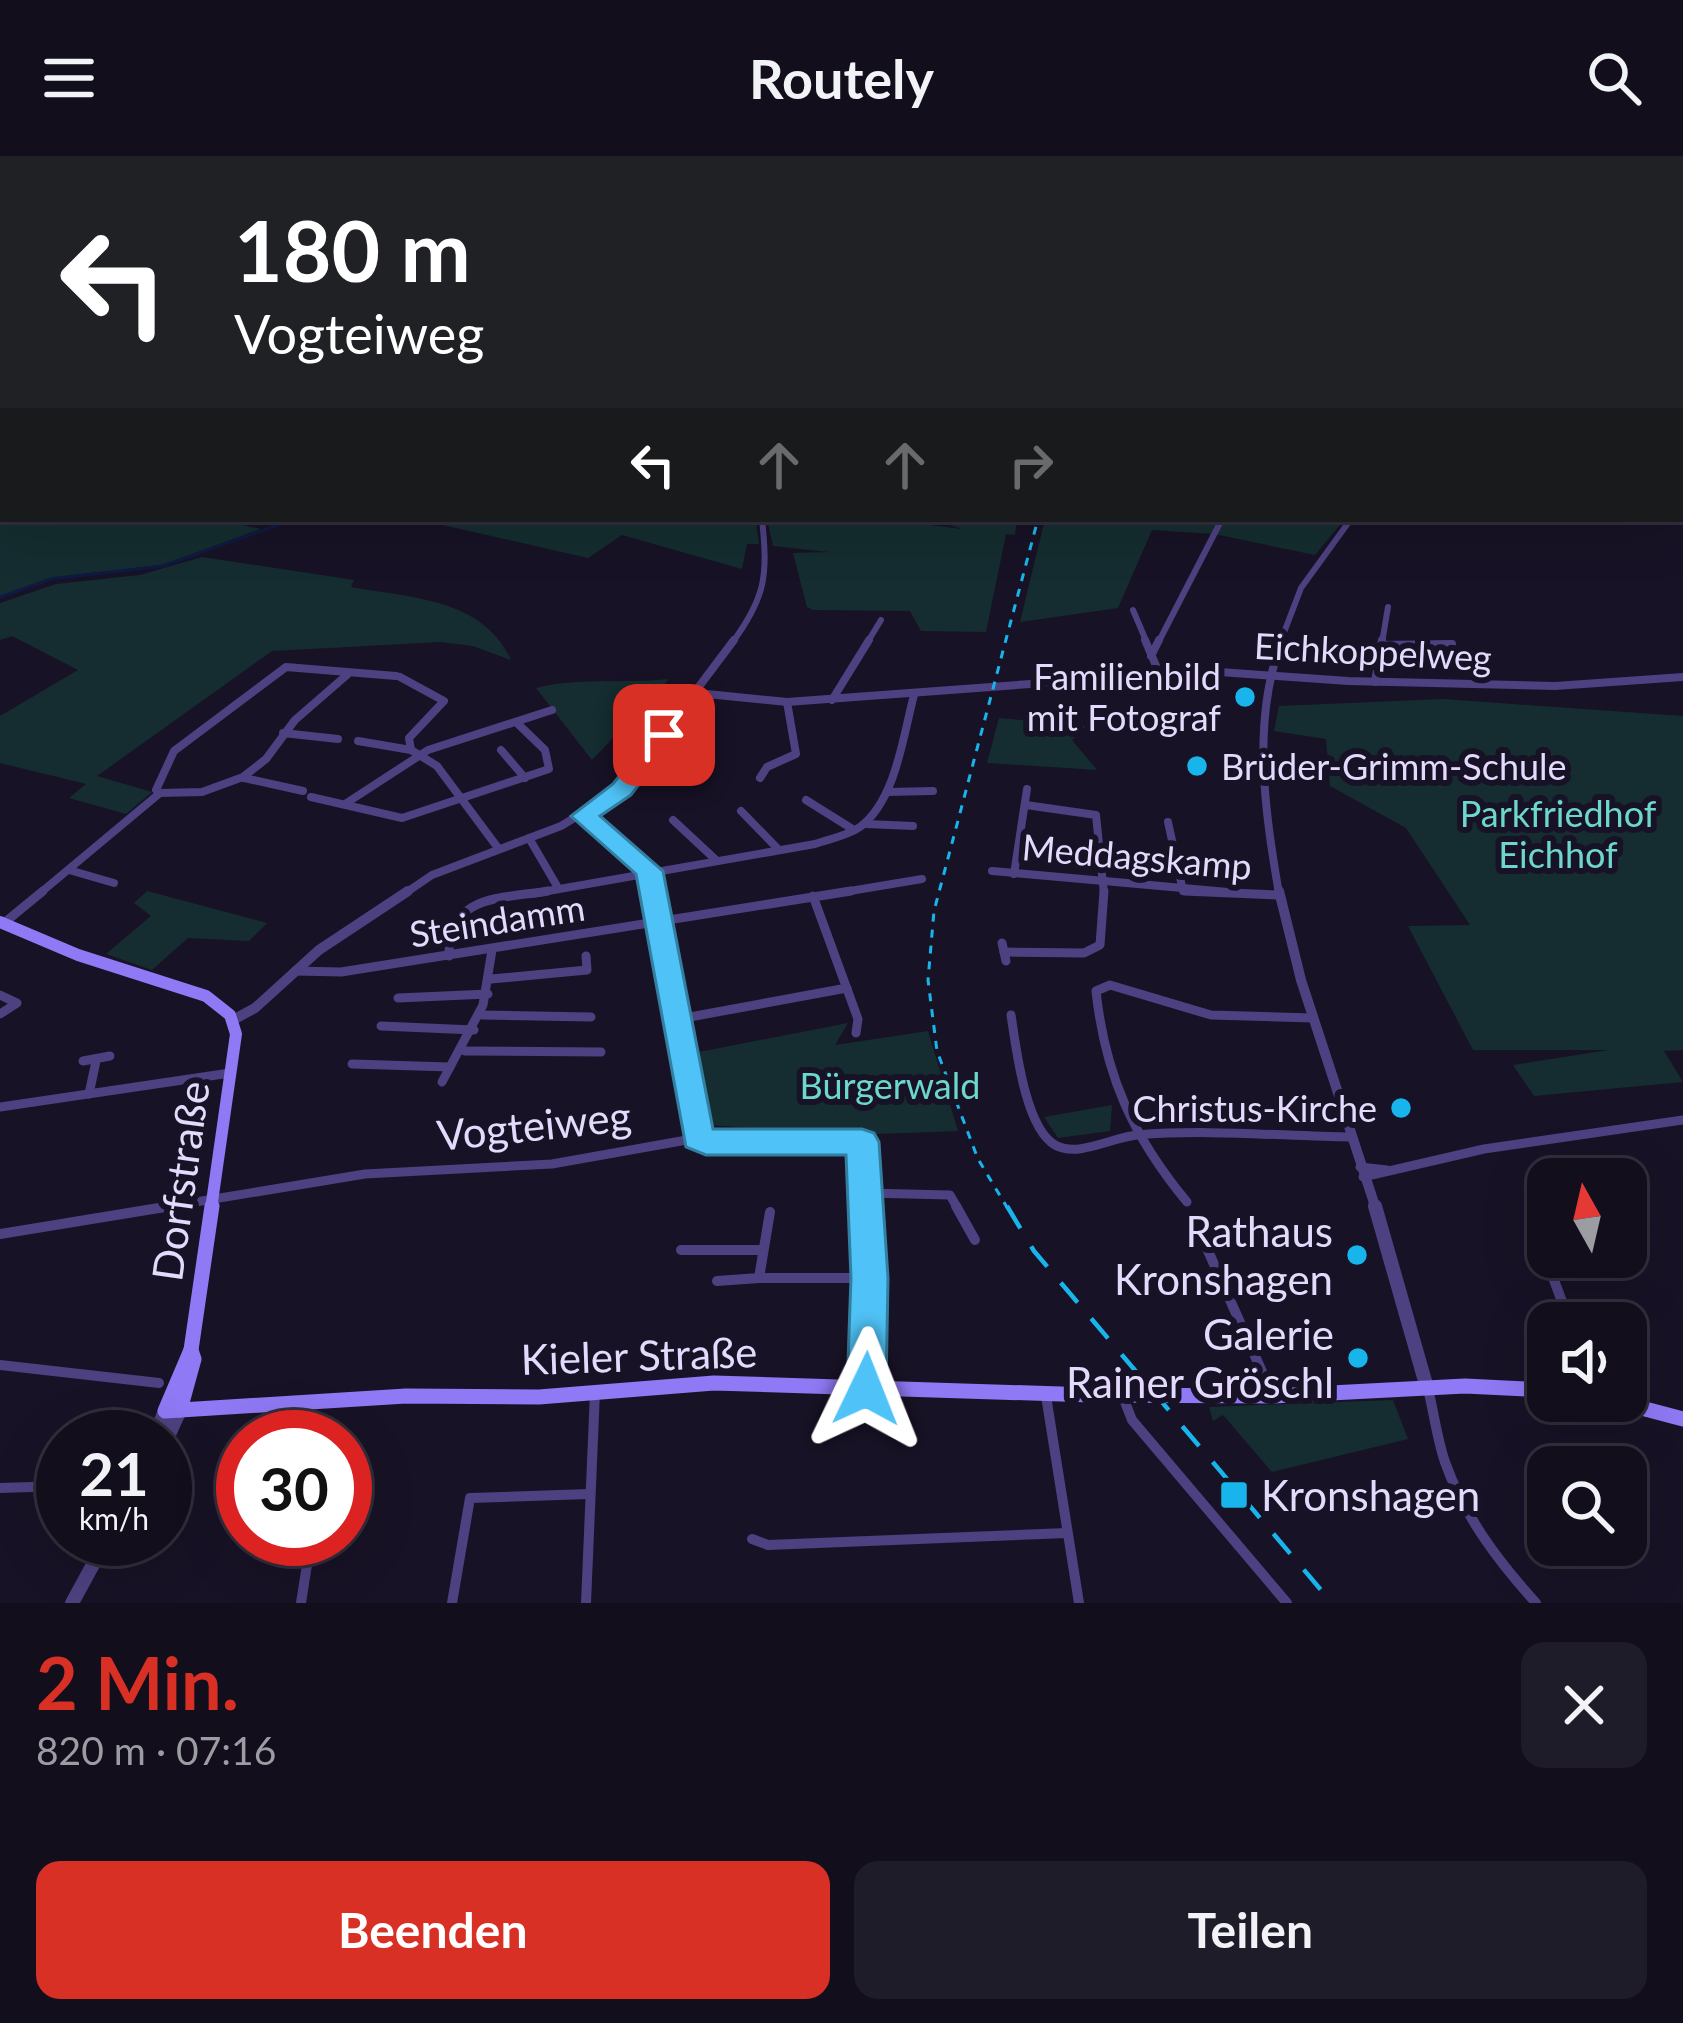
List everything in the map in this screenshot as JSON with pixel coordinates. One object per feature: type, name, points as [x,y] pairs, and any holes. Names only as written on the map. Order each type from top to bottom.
[{"type":"main road","points":[[1,924],[78,955],[206,996],[233,1021]]},
{"type":"main road","name":"Dorfstraße","points":[[173,1410],[191,1350],[230,1073],[233,1021]]},
{"type":"main road","name":"Kieler Straße","points":[[173,1410],[714,1384],[1046,1395],[1527,1390]]},
{"type":"main road","points":[[1647,1409],[1683,1419]]},
{"type":"street","points":[[233,1021],[255,1008],[293,970],[432,875],[587,819],[622,789],[757,610],[767,568],[762,522]]},
{"type":"street","points":[[1151,656],[1220,522]]},
{"type":"street","points":[[1349,522],[1313,568],[1272,675],[1259,769],[1277,895],[1394,1265],[1445,1462],[1487,1548],[1536,1603]]},
{"type":"street","points":[[1375,682],[1388,607]]},
{"type":"street","points":[[1133,610],[1160,675]]},
{"type":"street","points":[[832,700],[880,620]]},
{"type":"street","points":[[1380,645],[1452,644]]},
{"type":"street","points":[[160,793],[156,790],[160,771],[173,749],[286,667],[398,676],[444,701],[409,738],[416,752]]},
{"type":"street","name":"Eichkoppelweg","points":[[697,693],[787,702],[1206,671],[1375,682],[1568,686],[1683,677]]},
{"type":"street","points":[[1,924],[160,793],[202,792],[243,777],[349,672]]},
{"type":"street","points":[[449,956],[448,928],[455,915],[478,903],[779,850],[856,830],[887,792],[914,695]]},
{"type":"street","points":[[760,778],[766,767],[796,754],[787,702]]},
{"type":"street","points":[[344,805],[416,752],[552,710]]},
{"type":"street","points":[[243,777],[402,818],[552,766],[545,750],[516,722]]},
{"type":"street","points":[[283,734],[338,739]]},
{"type":"street","points":[[358,741],[416,752],[436,766],[498,848]]},
{"type":"street","points":[[500,750],[524,778]]},
{"type":"street","points":[[1014,874],[1027,789]]},
{"type":"street","points":[[887,792],[933,791]]},
{"type":"street","points":[[806,800],[856,830]]},
{"type":"street","points":[[1004,952],[1094,950],[1100,945],[1108,884],[1107,854],[1096,815],[1026,805]]},
{"type":"street","points":[[741,811],[779,850]]},
{"type":"street","points":[[587,819],[649,871],[698,1138]]},
{"type":"street","points":[[673,820],[718,861]]},
{"type":"street","points":[[1168,822],[1183,890]]},
{"type":"street","points":[[865,824],[913,826]]},
{"type":"street","points":[[529,838],[556,886]]},
{"type":"street","points":[[68,870],[114,883]]},
{"type":"street","name":"Meddagskamp","points":[[992,872],[1277,895]]},
{"type":"street","name":"Steindamm","points":[[293,970],[340,972],[922,879]]},
{"type":"street","points":[[813,896],[858,1019],[856,1033]]},
{"type":"street","points":[[442,1082],[482,1015],[492,950]]},
{"type":"street","points":[[491,979],[587,970],[586,956]]},
{"type":"street","points":[[1187,1202],[1135,1135],[1122,1109],[1106,1068],[1096,991],[1101,986],[1211,1015],[1313,1018]]},
{"type":"street","points":[[679,1019],[847,988]]},
{"type":"street","points":[[398,998],[488,994]]},
{"type":"street","points":[[0,995],[17,1003],[0,1014]]},
{"type":"street","points":[[482,1015],[591,1017]]},
{"type":"street","points":[[1011,1015],[1018,1066],[1044,1133],[1055,1145],[1069,1147],[1135,1135],[1351,1137]]},
{"type":"street","points":[[381,1026],[474,1030]]},
{"type":"street","points":[[464,1051],[601,1052]]},
{"type":"street","points":[[83,1060],[110,1057]]},
{"type":"street","points":[[89,1094],[96,1061]]},
{"type":"street","points":[[352,1064],[450,1067]]},
{"type":"street","points":[[0,1107],[230,1073]]},
{"type":"street","points":[[1115,1139],[1122,1109]]},
{"type":"street","points":[[1361,1172],[1484,1149],[1681,1124]]},
{"type":"street","name":"Vogteiweg","points":[[0,1234],[403,1170],[552,1164],[698,1138],[706,1142],[862,1142],[866,1193]]},
{"type":"street","points":[[866,1389],[866,1193],[950,1195],[975,1240]]},
{"type":"street","name":"Kieler Straße","points":[[759,1278],[770,1212]]},
{"type":"street","points":[[1192,1215],[1273,1396]]},
{"type":"street","points":[[681,1250],[763,1250]]},
{"type":"street","name":"Kieler Straße","points":[[717,1281],[869,1278]]},
{"type":"street","points":[[0,1365],[159,1383]]},
{"type":"street","points":[[586,1603],[595,1391]]},
{"type":"street","points":[[1046,1395],[1079,1603]]},
{"type":"street","points":[[1123,1395],[1132,1420],[1287,1603]]},
{"type":"street","points":[[0,1488],[36,1487]]},
{"type":"street","points":[[452,1603],[470,1498],[589,1494]]},
{"type":"street","points":[[752,1539],[769,1545],[1067,1533]]},
{"type":"street","points":[[72,1603],[92,1566]]},
{"type":"street","points":[[302,1603],[307,1566]]},
{"type":"green space","points":[[0,522],[227,522],[261,529],[162,565],[55,577],[0,597]]},
{"type":"green space","points":[[429,522],[756,522],[759,544],[747,544],[742,569],[622,535],[588,558]]},
{"type":"green space","points":[[768,522],[907,522],[962,529],[950,522],[1017,522],[1015,535],[1006,534],[986,632],[921,631],[910,611],[813,610],[807,607],[793,553],[829,552],[773,546]]},
{"type":"green space","points":[[1044,522],[1342,522],[1315,555],[1214,534],[1152,530],[1118,608],[1020,622]]},
{"type":"green space","points":[[202,557],[354,580],[351,587],[443,604],[483,624],[511,660],[473,646],[440,642],[272,651],[97,776],[152,792],[126,814],[69,798],[86,784],[0,763],[0,716],[78,670],[12,636],[0,640],[0,603],[56,584],[140,575]]},
{"type":"green space","points":[[669,679],[592,760],[536,688],[568,683]]},
{"type":"green space","name":"Parkfriedhof Eichhof","points":[[1443,699],[1683,716],[1683,1050],[1664,1051],[1683,1082],[1534,1096],[1513,1065],[1609,1050],[1473,1050],[1408,926],[1470,925],[1406,828],[1330,786],[1326,739],[1274,731],[1279,706]]},
{"type":"green space","points":[[999,718],[1086,726],[1072,740],[1097,770],[987,763]]},
{"type":"green space","points":[[147,891],[267,923],[249,941],[188,938],[152,970],[106,954],[151,916],[134,903]]},
{"type":"green space","name":"Bürgerwald","points":[[848,1023],[835,1045],[928,1031],[958,1131],[848,1135],[708,1125],[694,1053]]},
{"type":"green space","points":[[1112,1105],[1110,1131],[1058,1138],[1044,1117]]},
{"type":"green space","points":[[1393,1400],[1408,1439],[1272,1472],[1223,1415],[1213,1421],[1209,1407]]},
{"type":"waterway","points":[[0,597],[51,579],[163,566],[287,522]]},
{"type":"railway","points":[[1008,1209],[978,1159],[937,1051],[928,980],[934,911],[1037,522]]},
{"type":"railway","points":[[1007,1206],[1034,1251],[1332,1603]]},
{"type":"place","name":"Familienbild mit Fotograf","points":[[1245,697]]},
{"type":"place","name":"Brüder-Grimm-Schule","points":[[1197,766]]},
{"type":"place","name":"Christus-Kirche","points":[[1401,1108]]},
{"type":"place","name":"Rathaus Kronshagen","points":[[1357,1255]]},
{"type":"place","name":"Galerie Rainer Gröschl","points":[[1358,1358]]},
{"type":"place","name":"Kronshagen","points":[[1234,1495]]},
{"type":"route","points":[[664,735],[622,789],[584,816],[649,871],[698,1138],[706,1142],[862,1142],[869,1278],[866,1389]]}]
